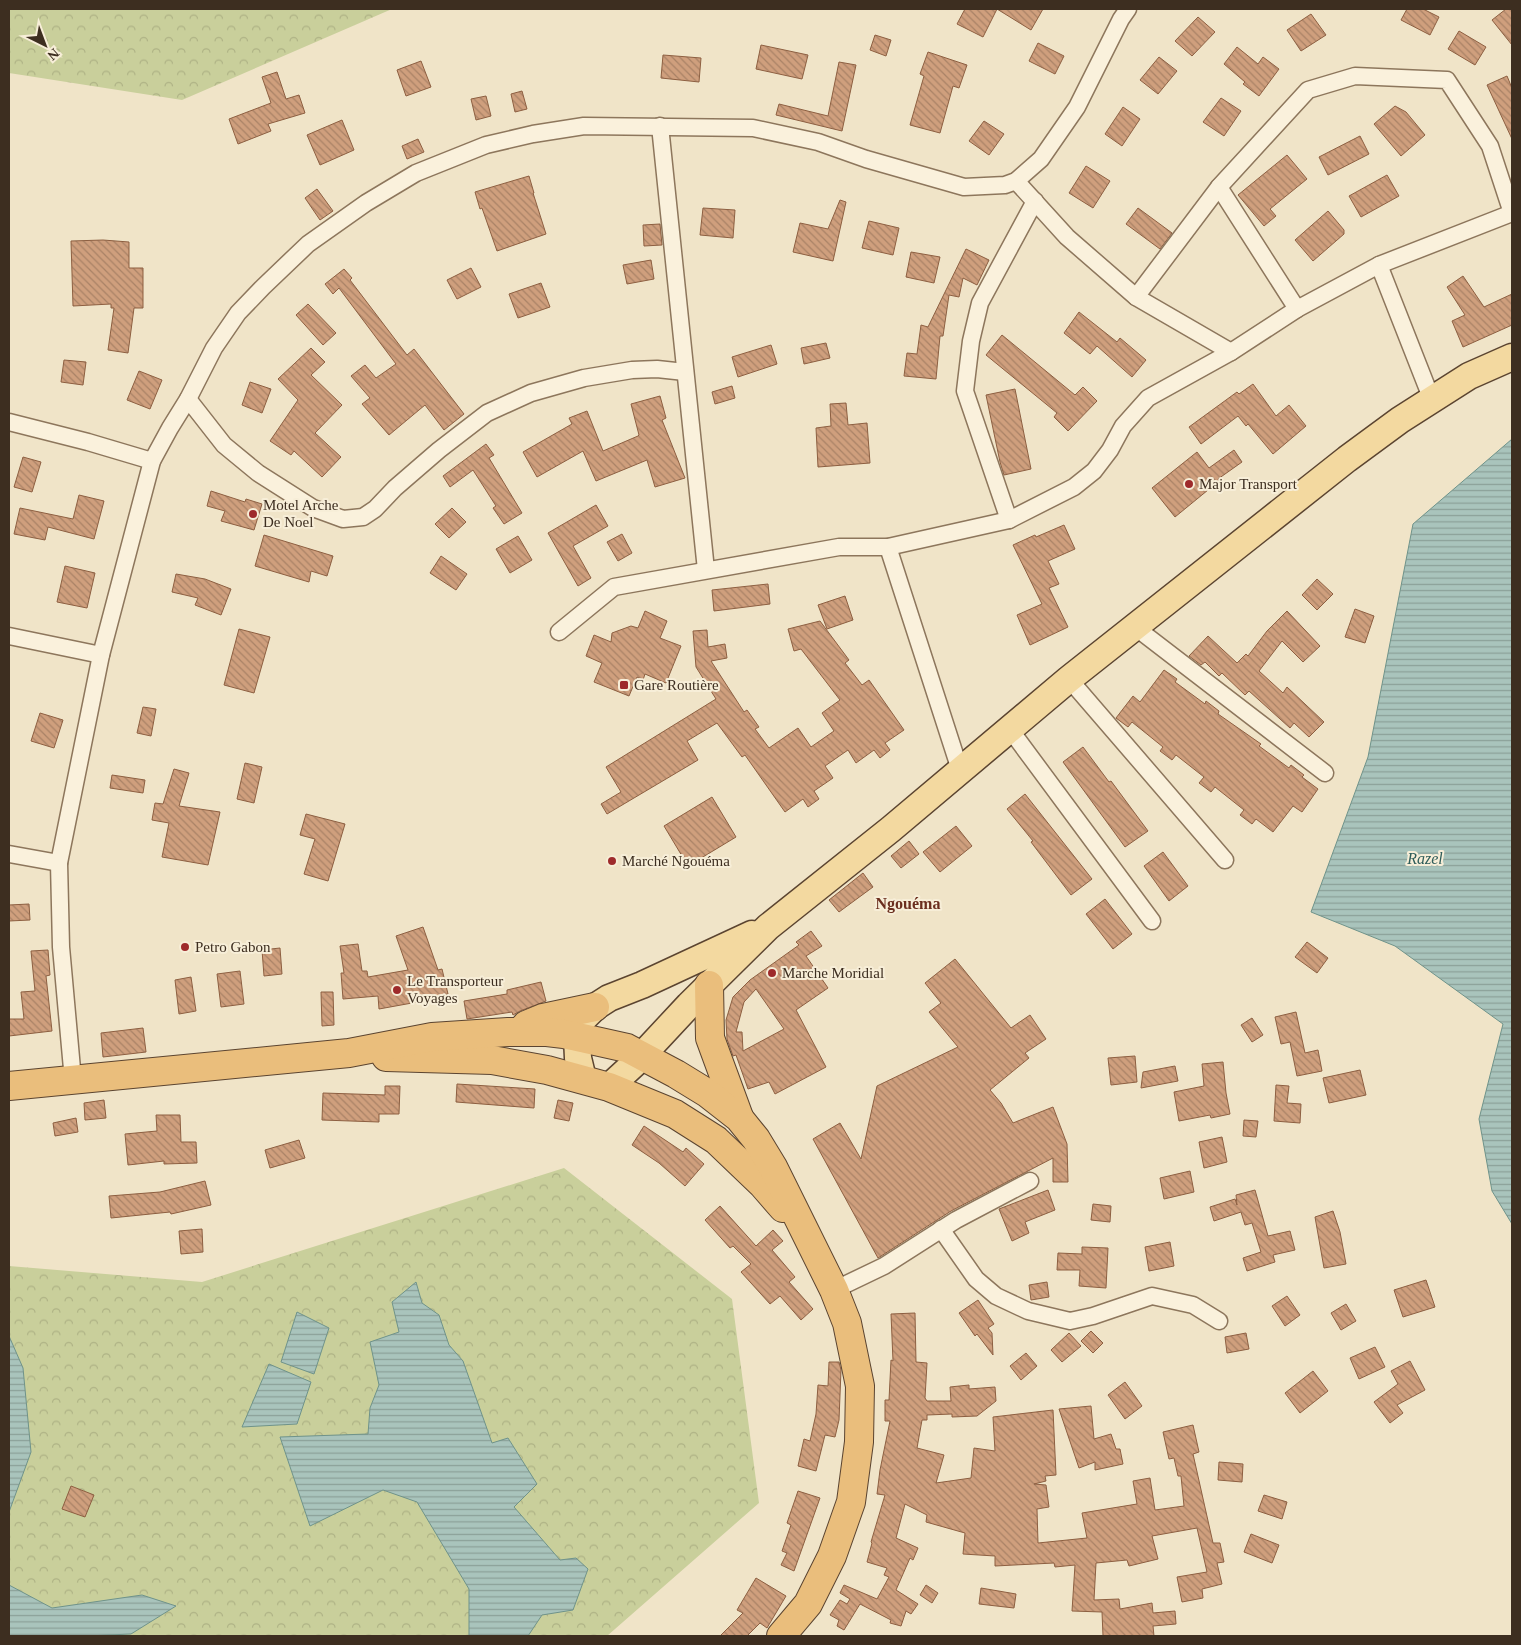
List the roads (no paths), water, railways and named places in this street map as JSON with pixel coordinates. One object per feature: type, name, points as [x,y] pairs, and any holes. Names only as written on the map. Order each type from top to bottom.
[{"type":"highway","points":[[709,986],[710,1038],[739,1118]]},
{"type":"highway","points":[[508,1032],[543,1018],[595,1007]]},
{"type":"highway","points":[[9,1086],[349,1053],[432,1037],[508,1032],[547,1032],[626,1048],[707,1093],[739,1118],[756,1139],[773,1167],[834,1290],[847,1323],[860,1386],[859,1442],[851,1502],[832,1556],[808,1604],[781,1636]]},
{"type":"highway","points":[[349,1053],[386,1057],[492,1060],[547,1070],[609,1087],[675,1114],[716,1140],[763,1185],[803,1230]]},
{"type":"main road","points":[[609,1087],[642,1056],[768,927],[891,829],[1069,679],[1347,459],[1400,420],[1470,376],[1512,357]]},
{"type":"main road","points":[[583,1079],[578,1058],[578,1037],[582,1020],[595,1007],[609,998],[642,985],[768,927]]},
{"type":"street","points":[[72,1080],[61,946],[59,863],[101,655],[152,461],[188,399],[214,348],[238,313],[263,287],[308,244],[366,203],[416,173],[486,145],[533,134],[584,126],[753,128],[818,142],[866,159],[964,187],[1005,185],[1016,181],[1041,159],[1077,107],[1121,19],[1128,9]]},
{"type":"street","points":[[559,632],[614,587],[839,547],[888,547],[1009,520],[1074,488],[1094,472],[1110,450],[1123,426],[1148,398],[1231,352],[1297,309],[1379,266],[1512,213],[1490,146],[1447,80],[1355,76],[1308,90],[1219,187],[1136,297]]},
{"type":"street","points":[[660,126],[706,570]]},
{"type":"street","points":[[1016,181],[1067,236],[1136,297],[1231,352]]},
{"type":"street","points":[[1219,187],[1297,309]]},
{"type":"street","points":[[1009,520],[965,391],[970,341],[980,303],[1035,201]]},
{"type":"street","points":[[1379,266],[1432,400]]},
{"type":"street","points":[[188,399],[224,446],[258,473],[313,508],[343,518],[363,517],[376,510],[396,488],[439,450],[487,413],[531,393],[584,378],[632,370],[657,369],[686,372]]},
{"type":"street","points":[[9,422],[152,461]]},
{"type":"street","points":[[888,547],[960,770]]},
{"type":"street","points":[[1135,626],[1325,773]]},
{"type":"street","points":[[9,636],[101,655]]},
{"type":"street","points":[[1069,679],[1225,860]]},
{"type":"street","points":[[1009,728],[1152,921]]},
{"type":"street","points":[[9,854],[59,863]]},
{"type":"street","points":[[834,1290],[884,1266],[942,1229],[1030,1181]]},
{"type":"street","points":[[942,1229],[976,1279],[996,1296],[1028,1311],[1070,1321],[1093,1316],[1152,1296],[1193,1305],[1219,1320]]},
{"type":"water","name":"Razel","points":[[1512,439],[1512,1224],[1492,1191],[1479,1119],[1503,1024],[1395,946],[1311,912],[1368,757],[1413,524]]},
{"type":"water","points":[[416,1282],[422,1303],[439,1315],[449,1345],[463,1361],[492,1443],[508,1438],[537,1484],[514,1507],[560,1560],[576,1558],[588,1569],[573,1610],[542,1615],[528,1636],[469,1636],[469,1589],[417,1502],[383,1490],[310,1526],[280,1437],[368,1434],[370,1408],[379,1385],[370,1342],[399,1332],[392,1302]]},
{"type":"water","points":[[297,1312],[329,1328],[314,1374],[281,1362]]},
{"type":"water","points":[[9,1336],[23,1368],[31,1452],[9,1512]]},
{"type":"water","points":[[269,1364],[311,1382],[297,1424],[242,1427]]},
{"type":"water","points":[[9,1585],[52,1608],[142,1595],[176,1606],[131,1634],[9,1636]]},
{"type":"place","name":"Major Transport","points":[[1189,484]]},
{"type":"place","name":"Motel Arche De Noel","points":[[253,514]]},
{"type":"place","name":"Gare Routière","points":[[624,685]]},
{"type":"place","name":"Marché Ngouéma","points":[[612,861]]},
{"type":"place","name":"Petro Gabon","points":[[185,947]]},
{"type":"place","name":"Marche Moridial","points":[[772,973]]},
{"type":"place","name":"Le Transporteur Voyages","points":[[397,990]]},
{"type":"district","name":"Ngouéma","points":[[908,903]]}]
